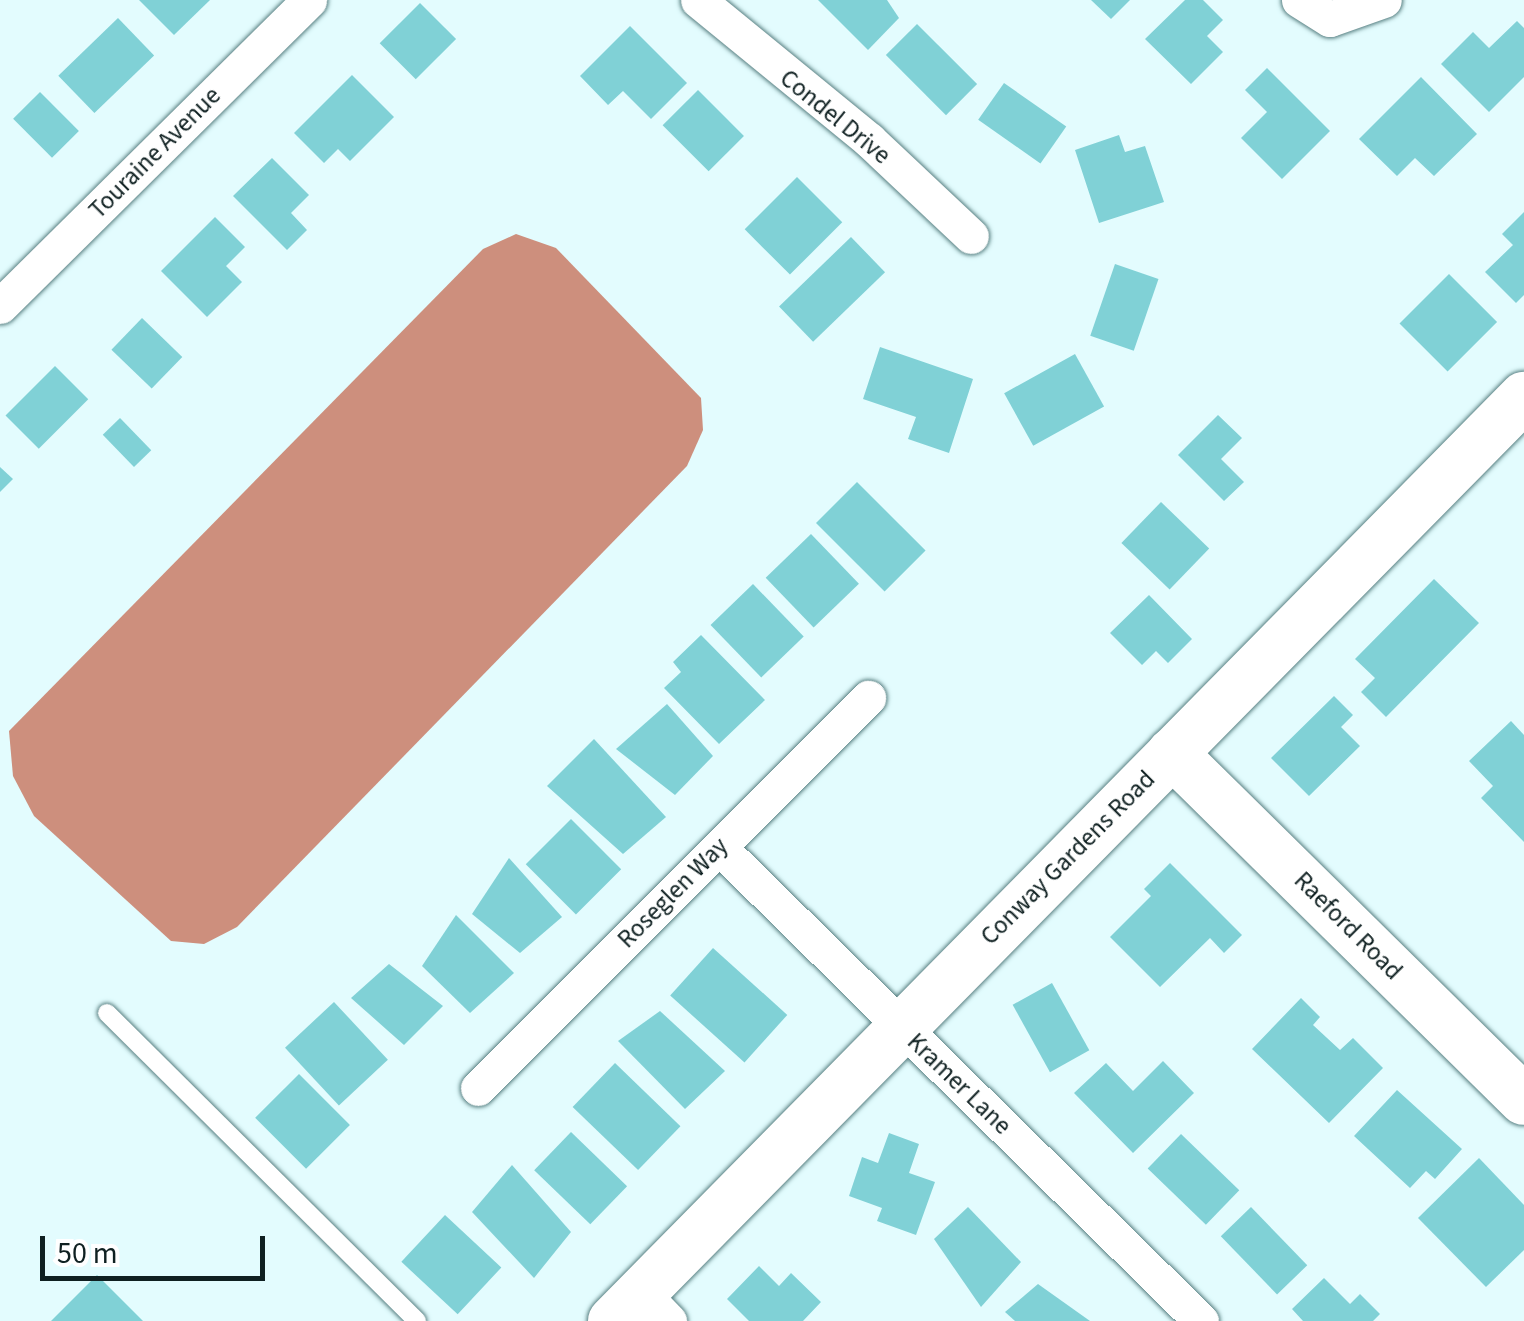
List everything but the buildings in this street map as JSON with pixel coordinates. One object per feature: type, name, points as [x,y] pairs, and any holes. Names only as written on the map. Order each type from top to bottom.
[{"type":"street","name":"Touraine Avenue","points":[[0,306],[309,0]]},
{"type":"street","name":"Condel Drive","points":[[698,0],[868,140],[971,236]]},
{"type":"street","points":[[1299,0],[1330,19],[1384,0]]},
{"type":"street","name":"Conway Gardens Road","points":[[641,1312],[901,1027],[1524,397]]},
{"type":"street","name":"Roseglen Way","points":[[478,1088],[868,698]]},
{"type":"street","name":"Raeford Road","points":[[1172,753],[1524,1100]]},
{"type":"street","name":"Kramer Lane","points":[[719,847],[1201,1321]]},
{"type":"lane","points":[[107,1013],[417,1321]]},
{"type":"shaded area","points":[[516,234],[556,248],[701,398],[703,430],[687,466],[237,927],[204,944],[171,941],[34,816],[13,776],[9,731],[483,249]]}]
